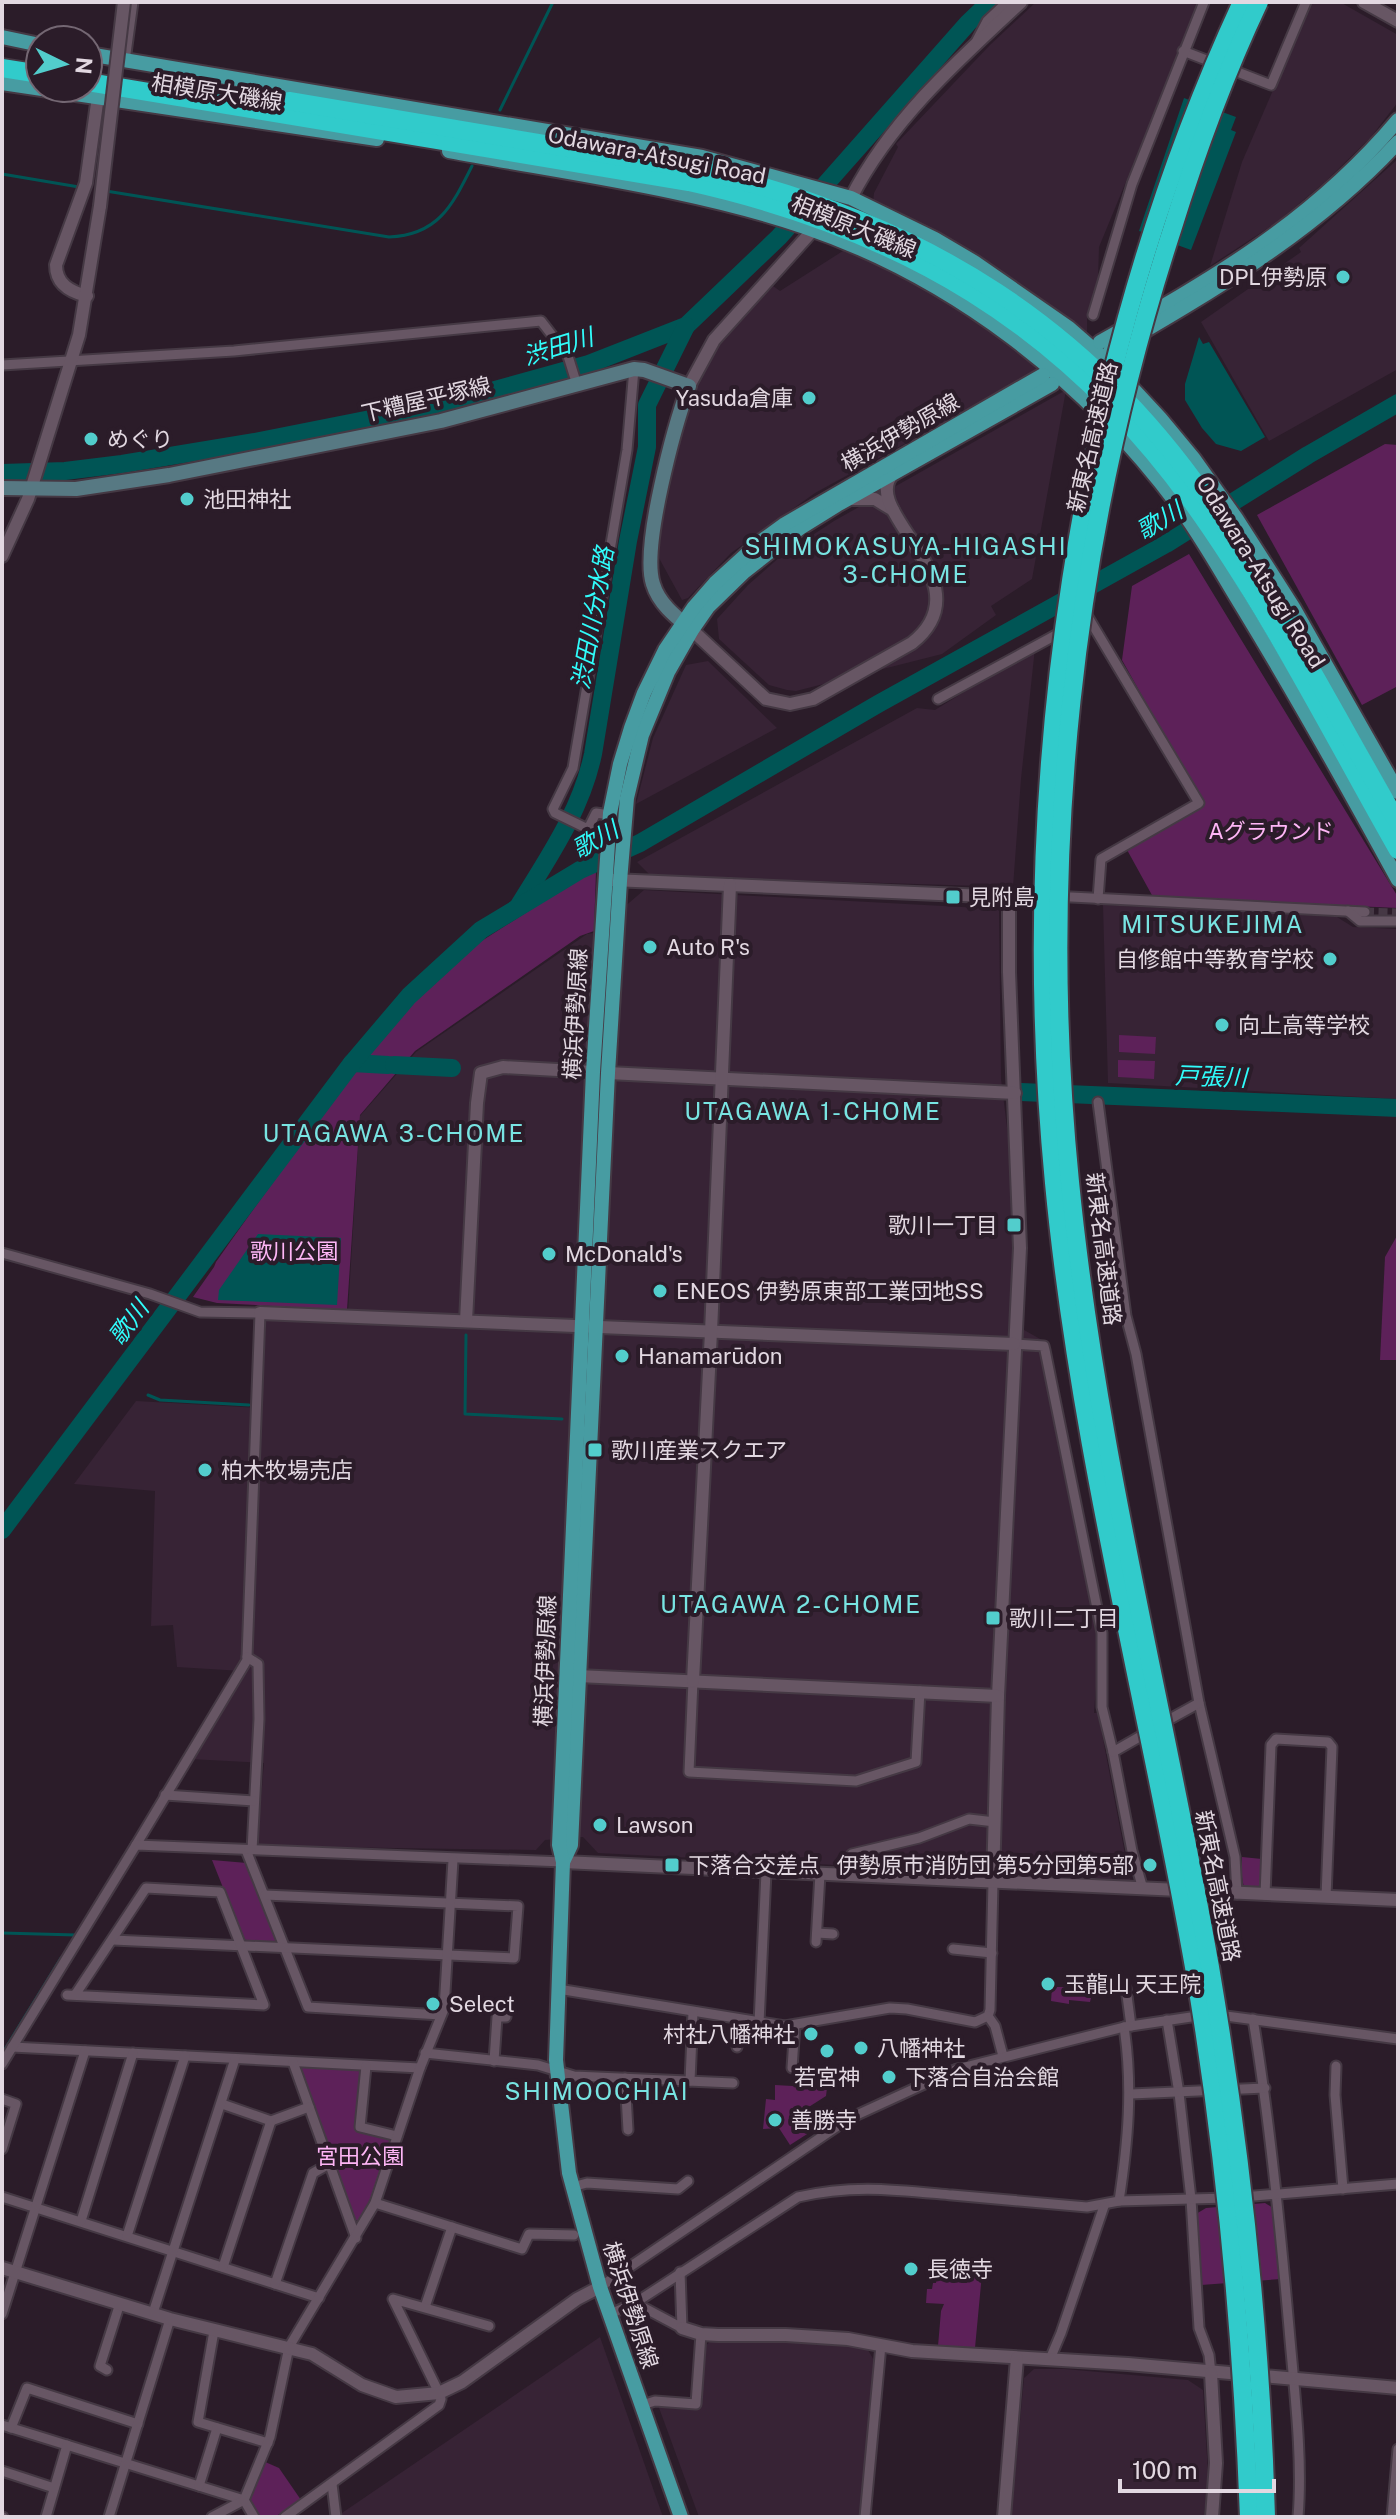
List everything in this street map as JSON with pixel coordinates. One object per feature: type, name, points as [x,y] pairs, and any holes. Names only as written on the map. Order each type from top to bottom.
[{"type":"highway","name":"新東名高速道路","points":[[1242,2],[1198,107],[1166,196],[1131,308],[1090,473],[1061,657],[1051,753],[1042,946],[1046,1092],[1067,1287],[1098,1476],[1194,1967],[1213,2084],[1234,2268],[1249,2517]]},
{"type":"highway","name":"新東名高速道路","points":[[1259,2],[1213,113],[1177,212],[1150,296],[1106,476],[1076,659],[1066,756],[1057,942],[1070,1185],[1083,1285],[1115,1482],[1190,1862],[1228,2080],[1252,2286],[1268,2517]]},
{"type":"highway","points":[[2,55],[24,59]]},
{"type":"highway","points":[[2,68],[24,71]]},
{"type":"highway","name":"Odawara-Atsugi Road","points":[[104,72],[694,169],[748,181],[818,214],[882,228],[941,257],[1044,324],[1119,392],[1161,439],[1398,823]]},
{"type":"highway","name":"Odawara-Atsugi Road","points":[[104,91],[689,182],[791,201]]},
{"type":"highway","name":"Odawara-Atsugi Road","points":[[1218,527],[1264,615],[1398,850]]},
{"type":"highway","points":[[1234,2268],[1241,2517]]},
{"type":"main road","points":[[2,37],[24,42]]},
{"type":"main road","name":"相模原大磯線","points":[[104,57],[702,157],[818,214],[952,296],[1040,358],[1095,410],[1196,496]]},
{"type":"main road","points":[[2,83],[24,84]]},
{"type":"main road","points":[[1398,120],[1355,168],[1307,212],[1260,248],[1105,347],[1223,285],[1297,234],[1363,178],[1398,142]]},
{"type":"main road","name":"相模原大磯線","points":[[818,214],[851,198],[948,246],[1069,328],[1109,363],[1160,418],[1196,496],[1218,527],[1293,607],[1398,792]]},
{"type":"main road","points":[[639,369],[686,385],[650,559],[655,590],[665,606],[687,626]]},
{"type":"main road","name":"下糟屋平塚線","points":[[2,488],[76,489],[169,475],[441,421],[639,369]]},
{"type":"main road","name":"横浜伊勢原線","points":[[563,1862],[571,1845],[589,1327],[610,878],[607,833],[617,819],[642,735],[687,626],[715,583],[735,563],[785,524],[1048,380],[800,528],[744,572],[687,626]]},
{"type":"main road","name":"相模原大磯線","points":[[1218,527],[1297,700],[1398,880]]},
{"type":"main road","name":"横浜伊勢原線","points":[[610,878],[621,865],[617,819]]},
{"type":"main road","name":"横浜伊勢原線","points":[[589,1327],[559,1845],[563,1862],[557,2071],[572,2187],[600,2287],[681,2517]]},
{"type":"street","points":[[2,556],[31,486],[79,335],[100,206],[124,2]]},
{"type":"street","points":[[125,61],[133,2]]},
{"type":"street","points":[[971,49],[987,21],[1007,2]]},
{"type":"street","points":[[851,198],[889,138],[971,49],[1021,2]]},
{"type":"street","points":[[1093,315],[1132,184],[1204,2]]},
{"type":"street","points":[[1183,51],[1271,85],[1306,2]]},
{"type":"street","points":[[1364,2],[1398,21]]},
{"type":"street","points":[[87,296],[71,292],[57,275],[56,265],[83,192],[92,104]]},
{"type":"street","points":[[686,385],[714,340],[818,214]]},
{"type":"street","points":[[2,365],[234,351],[541,321],[568,356],[577,385]]},
{"type":"street","points":[[617,819],[596,813],[588,829],[555,813],[553,809],[573,768],[639,369]]},
{"type":"street","points":[[687,626],[766,699],[790,704],[813,699],[912,643],[934,619],[937,590],[893,510],[888,482],[896,472]]},
{"type":"street","points":[[843,502],[868,498],[879,500],[893,510]]},
{"type":"street","points":[[938,699],[1088,617],[1199,803],[1101,859],[1098,899]]},
{"type":"street","points":[[610,878],[1365,912]]},
{"type":"street","points":[[730,885],[689,1772],[856,1781],[916,1762],[920,1691]]},
{"type":"street","points":[[558,1989],[759,2023],[795,2025],[890,2008],[975,2022],[988,2016],[998,1696],[1020,1248],[1009,897]]},
{"type":"street","points":[[1348,911],[1360,921],[1398,921]]},
{"type":"street","points":[[466,1321],[481,1073],[503,1067],[1015,1093]]},
{"type":"street","points":[[1098,1102],[1126,1316],[1136,1354],[1199,1703],[1235,1857],[1237,1894]]},
{"type":"street","points":[[2,1253],[150,1294],[200,1312],[1044,1346],[1102,1633],[1101,1698],[1132,1851],[1143,1889]]},
{"type":"street","points":[[2,2064],[247,1660],[260,1313]]},
{"type":"street","points":[[1192,1665],[1198,1646]]},
{"type":"street","points":[[247,1657],[258,1664],[259,1719],[249,1850],[308,2007],[441,2015]]},
{"type":"street","points":[[578,1676],[998,1696]]},
{"type":"street","points":[[1113,1752],[1199,1703]]},
{"type":"street","points":[[1265,1895],[1271,1745],[1276,1739],[1328,1742],[1332,1747],[1326,1897]]},
{"type":"street","points":[[165,1795],[254,1801]]},
{"type":"street","points":[[848,1875],[852,1854],[919,1838],[969,1819],[995,1822]]},
{"type":"street","points":[[136,1845],[1398,1900]]},
{"type":"street","points":[[212,2517],[244,2500],[268,2443],[289,2347],[375,2203],[425,2053],[441,2015],[453,1860]]},
{"type":"street","points":[[759,2023],[766,1872]]},
{"type":"street","points":[[820,1874],[817,1938],[833,1934]]},
{"type":"street","points":[[146,1888],[220,1892],[242,1947],[264,2005],[71,1995],[113,1940],[146,1888]]},
{"type":"street","points":[[113,1940],[514,1958],[518,1906],[265,1895]]},
{"type":"street","points":[[953,1949],[992,1953]]},
{"type":"street","points":[[1119,2201],[1131,2094],[1129,1993]]},
{"type":"street","points":[[690,2081],[693,2012]]},
{"type":"street","points":[[2,2268],[170,2319],[312,2354],[341,2374],[377,2392],[396,2397],[439,2393],[462,2382],[577,2299],[600,2287],[848,2119],[957,2069],[1128,2027],[1211,2014],[1398,2039]]},
{"type":"street","points":[[988,2016],[995,2026],[1003,2056]]},
{"type":"street","points":[[494,2061],[497,2017]]},
{"type":"street","points":[[1253,2019],[1265,2088],[1277,2193],[1293,2379],[1298,2517]]},
{"type":"street","points":[[737,2047],[739,2020]]},
{"type":"street","points":[[1167,2020],[1191,2199],[1199,2328],[1209,2355],[1211,2373],[1216,2477],[1212,2517]]},
{"type":"street","points":[[792,2068],[795,2025]]},
{"type":"street","points":[[12,2047],[420,2068]]},
{"type":"street","points":[[2,2314],[85,2051]]},
{"type":"street","points":[[81,2221],[133,2053]]},
{"type":"street","points":[[425,2053],[538,2065],[574,2076],[733,2083]]},
{"type":"street","points":[[127,2236],[185,2056]]},
{"type":"street","points":[[153,2313],[235,2059]]},
{"type":"street","points":[[293,2062],[356,2238]]},
{"type":"street","points":[[366,2066],[360,2127],[397,2136]]},
{"type":"street","points":[[1336,2066],[1335,2095],[1343,2189]]},
{"type":"street","points":[[625,2078],[628,2130]]},
{"type":"street","points":[[1131,2094],[1265,2088]]},
{"type":"street","points":[[2,2099],[16,2104],[2,2149]]},
{"type":"street","points":[[222,2104],[271,2121],[309,2107]]},
{"type":"street","points":[[223,2267],[271,2121]]},
{"type":"street","points":[[275,2284],[313,2173],[329,2164]]},
{"type":"street","points":[[572,2187],[587,2183],[672,2184],[678,2189],[688,2181]]},
{"type":"street","points":[[610,2314],[635,2303],[798,2197],[823,2191],[886,2189],[1087,2207],[1119,2201],[1398,2184]]},
{"type":"street","points":[[2,2197],[319,2298]]},
{"type":"street","points":[[375,2203],[522,2249],[529,2234],[574,2235]]},
{"type":"street","points":[[1050,2359],[1104,2206]]},
{"type":"street","points":[[425,2307],[452,2227]]},
{"type":"street","points":[[680,2272],[682,2328]]},
{"type":"street","points":[[285,2517],[439,2405],[439,2393],[393,2299],[489,2326]]},
{"type":"street","points":[[100,2367],[120,2303]]},
{"type":"street","points":[[635,2303],[682,2328],[701,2334],[786,2335],[912,2351],[1050,2359],[1398,2388]]},
{"type":"street","points":[[109,2517],[170,2319]]},
{"type":"street","points":[[214,2331],[198,2422],[268,2443]]},
{"type":"street","points":[[642,2405],[655,2401],[696,2404],[701,2334]]},
{"type":"street","points":[[865,2517],[881,2345]]},
{"type":"street","points":[[1004,2517],[1017,2358]]},
{"type":"street","points":[[138,2424],[27,2388],[6,2426],[244,2500],[254,2517]]},
{"type":"street","points":[[199,2486],[217,2428]]},
{"type":"street","points":[[46,2517],[67,2445]]},
{"type":"street","points":[[1392,2517],[1398,2449]]},
{"type":"street","points":[[2,2471],[54,2488]]},
{"type":"street","points":[[332,2484],[336,2517]]},
{"type":"shaded area","points":[[1036,2],[1200,2],[1099,247],[1098,279],[1093,304],[1087,313],[1087,336],[1015,280],[957,245],[873,203],[874,193],[898,147],[896,144],[990,45]]},
{"type":"shaded area","points":[[1311,2],[1340,2],[1398,35],[1398,102],[1371,137],[1325,182],[1276,223],[1210,266],[1242,162]]},
{"type":"shaded area","points":[[1184,98],[1236,117],[1231,130],[1236,132],[1191,250],[1139,231]]},
{"type":"shaded area","points":[[1398,159],[1398,369],[1269,441],[1201,322],[1301,252],[1299,248]]},
{"type":"shaded area","points":[[846,249],[903,274],[954,305],[1043,368],[815,493],[731,553],[688,598],[682,600],[659,558],[661,531],[687,406],[704,367],[720,343],[773,286],[780,291]]},
{"type":"shaded area","points":[[1199,337],[1203,344],[1209,342],[1265,437],[1241,451],[1216,444],[1185,400],[1185,384]]},
{"type":"shaded area","points":[[1066,390],[1032,579],[991,606],[996,615],[942,654],[796,691],[769,685],[719,639],[717,619],[748,585],[782,555],[834,521]]},
{"type":"shaded area","points":[[1035,648],[1013,887],[651,876],[637,862],[917,708],[935,710]]},
{"type":"shaded area","points":[[708,661],[777,728],[636,804],[653,738],[686,665]]},
{"type":"shaded area","points":[[644,890],[999,909],[1001,1079],[1016,1199],[1010,1322],[1042,1340],[1093,1618],[1101,1620],[1094,1713],[1098,1713],[1130,1880],[598,1853],[583,1837],[545,1840],[536,1850],[257,1846],[264,1763],[190,1759],[242,1671],[177,1667],[173,1625],[151,1626],[155,1491],[74,1484],[136,1401],[262,1408],[266,1317],[348,1312],[360,1116],[416,1052],[587,934],[594,933]]},
{"type":"shaded area","points":[[1103,905],[1337,917],[1353,927],[1398,929],[1398,1099],[1108,1083]]},
{"type":"shaded area","points":[[258,1234],[341,1238],[337,1305],[218,1300],[219,1290]]},
{"type":"shaded area","points":[[600,2337],[663,2517],[339,2517],[339,2515]]},
{"type":"shaded area","points":[[779,2339],[865,2345],[875,2362],[861,2517],[699,2517],[658,2405],[700,2408],[705,2346],[711,2341]]},
{"type":"shaded area","points":[[1034,2369],[1188,2380],[1203,2390],[1208,2473],[1204,2517],[1011,2517],[1024,2378]]},
{"type":"green space","points":[[1385,444],[1398,445],[1398,686],[1362,705],[1257,515]]},
{"type":"green space","name":"Aグラウンド","points":[[1189,554],[1398,897],[1398,908],[1153,897],[1126,848],[1203,805],[1122,660],[1132,586]]},
{"type":"green space","name":"歌川公園","points":[[594,869],[594,931],[580,936],[415,1051],[360,1115],[347,1310],[217,1303],[193,1297],[354,1070],[404,1007],[463,953]]},
{"type":"green space","points":[[1119,1035],[1156,1037],[1155,1054],[1119,1052]]},
{"type":"green space","points":[[1118,1060],[1155,1061],[1154,1079],[1118,1077]]},
{"type":"green space","points":[[1398,1234],[1398,1360],[1380,1360],[1385,1257]]},
{"type":"green space","points":[[1242,1857],[1262,1859],[1262,1887],[1259,1890],[1244,1888]]},
{"type":"green space","points":[[212,1860],[247,1863],[281,1944],[245,1943]]},
{"type":"green space","points":[[1067,1978],[1097,1978],[1095,1998],[1091,1998],[1090,2002],[1069,2000],[1069,2004],[1051,2001],[1052,1987],[1066,1987]]},
{"type":"green space","name":"宮田公園","points":[[304,2065],[361,2068],[364,2072],[358,2128],[393,2138],[362,2221],[355,2220],[299,2070]]},
{"type":"green space","points":[[775,2085],[827,2088],[826,2096],[804,2110],[815,2129],[790,2145],[779,2128],[763,2129],[766,2099],[775,2100]]},
{"type":"green space","points":[[1265,2203],[1275,2209],[1281,2279],[1201,2285],[1196,2214],[1206,2208]]},
{"type":"green space","points":[[943,2260],[983,2263],[975,2348],[938,2346],[944,2304],[926,2303],[927,2289],[932,2289],[933,2283],[936,2283],[938,2263]]},
{"type":"green space","points":[[263,2461],[279,2468],[301,2500],[275,2517],[258,2517],[247,2498]]},
{"type":"waterway","points":[[500,110],[553,2]]},
{"type":"waterway","name":"渋田川","points":[[2,473],[65,471],[122,464],[255,442],[441,405],[589,364],[686,326],[779,237],[990,2]]},
{"type":"waterway","points":[[106,191],[389,237],[420,231],[432,224],[450,206],[472,166]]},
{"type":"waterway","points":[[2,174],[79,187]]},
{"type":"waterway","name":"渋田川分水路","points":[[518,907],[562,834],[588,775],[647,447],[647,405],[686,326]]},
{"type":"waterway","name":"歌川","points":[[2,1530],[352,1063],[409,996],[481,930],[580,870],[640,843],[878,704],[1166,544],[1398,403]]},
{"type":"waterway","name":"戸張川","points":[[352,1063],[388,1065]]},
{"type":"waterway","name":"戸張川","points":[[394,1065],[452,1068]]},
{"type":"waterway","name":"戸張川","points":[[1021,1092],[1398,1108]]},
{"type":"waterway","points":[[466,1335],[465,1414],[562,1419]]},
{"type":"waterway","points":[[148,1395],[160,1400],[249,1405]]},
{"type":"waterway","points":[[2,1933],[76,1935]]},
{"type":"waterway","points":[[2,2054],[61,1958]]},
{"type":"tunnel","points":[[1365,912],[1398,913]]},
{"type":"place","name":"DPL伊勢原","points":[[1343,277]]},
{"type":"place","name":"Yasuda倉庫","points":[[809,398]]},
{"type":"place","name":"めぐり","points":[[91,439]]},
{"type":"place","name":"池田神社","points":[[187,499]]},
{"type":"place","name":"見附島","points":[[953,897]]},
{"type":"place","name":"Auto R's","points":[[650,947]]},
{"type":"place","name":"自修館中等教育学校","points":[[1330,959]]},
{"type":"place","name":"向上高等学校","points":[[1222,1025]]},
{"type":"place","name":"歌川一丁目","points":[[1014,1225]]},
{"type":"place","name":"McDonald's","points":[[549,1254]]},
{"type":"place","name":"ENEOS 伊勢原東部工業団地SS","points":[[660,1291]]},
{"type":"place","name":"Hanamarūdon","points":[[622,1356]]},
{"type":"place","name":"歌川産業スクエア","points":[[595,1450]]},
{"type":"place","name":"柏木牧場売店","points":[[205,1470]]},
{"type":"place","name":"歌川二丁目","points":[[993,1618]]},
{"type":"place","name":"Lawson","points":[[600,1825]]},
{"type":"place","name":"下落合交差点","points":[[672,1865]]},
{"type":"place","name":"伊勢原市消防団 第5分団第5部","points":[[1150,1865]]},
{"type":"place","name":"玉龍山 天王院","points":[[1048,1984]]},
{"type":"place","name":"Select","points":[[433,2004]]},
{"type":"place","name":"村社八幡神社","points":[[811,2034]]},
{"type":"place","name":"八幡神社","points":[[861,2048]]},
{"type":"place","name":"若宮神","points":[[827,2051]]},
{"type":"place","name":"下落合自治会館","points":[[889,2077]]},
{"type":"place","name":"善勝寺","points":[[775,2120]]},
{"type":"place","name":"長徳寺","points":[[911,2269]]},
{"type":"district","name":"SHIMOKASUYA-HIGASHI 3-CHOME","points":[[906,560]]},
{"type":"district","name":"MITSUKEJIMA","points":[[1213,924]]},
{"type":"district","name":"UTAGAWA 1-CHOME","points":[[813,1111]]},
{"type":"district","name":"UTAGAWA 3-CHOME","points":[[394,1133]]},
{"type":"district","name":"UTAGAWA 2-CHOME","points":[[791,1604]]},
{"type":"district","name":"SHIMOOCHIAI","points":[[597,2091]]}]
